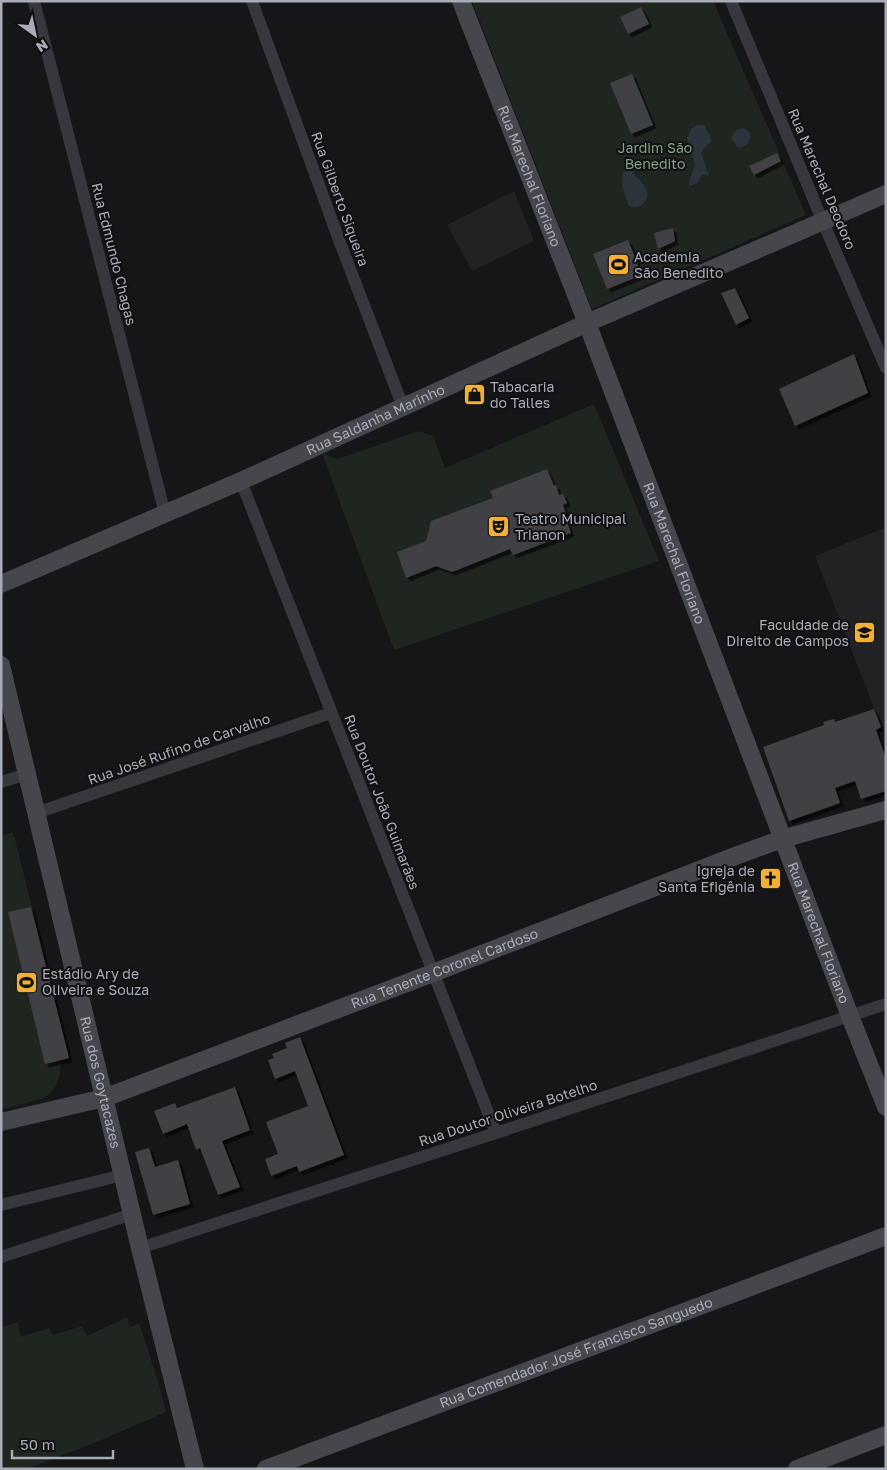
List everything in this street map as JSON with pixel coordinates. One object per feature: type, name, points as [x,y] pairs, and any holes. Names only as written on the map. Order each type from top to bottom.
[{"type":"main road","name":"Rua Marechal Floriano","points":[[461,1],[587,323],[782,839],[886,1107]]},
{"type":"main road","name":"Rua Saldanha Marinho","points":[[1,584],[241,481],[587,323],[886,194]]},
{"type":"main road","name":"Rua dos Goytacazes","points":[[1,665],[7,712],[27,774],[140,1248],[195,1469]]},
{"type":"main road","name":"Rua Tenente Coronel Cardoso","points":[[1,1122],[104,1098],[738,855],[782,839],[886,810]]},
{"type":"main road","name":"Rua Comendador José Francisco Sanguedo","points":[[266,1469],[886,1236]]},
{"type":"main road","points":[[797,1469],[886,1434]]},
{"type":"street","name":"Rua Edmundo Chagas","points":[[34,1],[165,514]]},
{"type":"street","name":"Rua Gilberto Siqueira","points":[[252,1],[339,240],[403,407]]},
{"type":"street","name":"Rua Marechal Deodoro","points":[[731,1],[886,368]]},
{"type":"street","name":"Rua Doutor João Guimarães","points":[[241,481],[496,1133]]},
{"type":"street","name":"Rua José Rufino de Carvalho","points":[[36,812],[331,713]]},
{"type":"street","points":[[1,782],[27,774]]},
{"type":"street","name":"Rua Doutor Oliveira Botelho","points":[[140,1248],[886,1004]]},
{"type":"street","points":[[1,1205],[123,1175]]},
{"type":"street","points":[[1,1257],[132,1214]]},
{"type":"shaded area","points":[[697,125],[704,125],[710,136],[711,142],[701,153],[709,176],[703,174],[697,183],[690,186],[689,181],[695,165],[687,138],[692,128]]},
{"type":"shaded area","points":[[744,128],[751,137],[747,144],[741,148],[737,147],[731,138],[736,131]]},
{"type":"shaded area","points":[[629,170],[633,172],[647,190],[647,198],[639,207],[629,206],[625,193],[622,176],[623,172]]},
{"type":"shaded area","points":[[514,191],[534,241],[472,271],[447,225]]},
{"type":"shaded area","name":"Faculdade de Direito de Campos","points":[[886,527],[886,739],[815,556]]},
{"type":"green space","name":"Jardim São Benedito","points":[[472,1],[713,1],[806,215],[592,309]]},
{"type":"green space","points":[[594,404],[659,561],[394,650],[322,453],[337,459],[419,431],[433,436],[445,468]]},
{"type":"green space","name":"Estádio Ary de Oliveira e Souza","points":[[13,832],[69,1058],[61,1061],[56,1085],[47,1096],[1,1109],[1,836]]},
{"type":"green space","points":[[127,1317],[130,1327],[139,1323],[166,1412],[27,1469],[1,1469],[1,1327],[18,1322],[20,1337],[49,1328],[53,1335],[82,1326],[87,1336]]},
{"type":"building","points":[[641,7],[649,24],[628,34],[620,17]]},
{"type":"building","points":[[632,74],[653,125],[631,134],[610,83]]},
{"type":"building","points":[[777,153],[781,161],[754,175],[749,166]]},
{"type":"building","points":[[673,228],[675,241],[658,249],[654,233]]},
{"type":"building","name":"Academia São Benedito","points":[[628,240],[642,275],[607,289],[593,254]]},
{"type":"building","points":[[735,288],[749,318],[736,325],[721,293]]},
{"type":"building","points":[[854,354],[868,393],[795,426],[779,389]]},
{"type":"building","name":"Teatro Municipal Trianon","points":[[547,469],[559,495],[563,494],[567,503],[563,505],[566,514],[564,514],[571,533],[513,555],[510,549],[452,572],[436,566],[406,578],[397,552],[426,541],[431,521],[493,498],[490,491]]},
{"type":"building","points":[[874,709],[881,727],[876,730],[886,759],[886,791],[861,799],[855,781],[835,788],[840,803],[789,821],[763,747],[824,725],[823,722],[834,719],[835,722]]},
{"type":"building","points":[[31,907],[69,1058],[45,1064],[8,912]]},
{"type":"building","points":[[300,1037],[344,1155],[299,1172],[297,1166],[271,1176],[265,1159],[278,1154],[266,1122],[308,1106],[295,1071],[275,1079],[268,1060],[274,1058],[272,1054],[287,1048],[285,1043]]},
{"type":"building","points":[[235,1087],[250,1130],[222,1141],[240,1187],[218,1195],[200,1148],[196,1150],[187,1124],[163,1134],[154,1111],[175,1103],[177,1108]]},
{"type":"building","points":[[149,1148],[155,1167],[178,1160],[190,1204],[153,1215],[135,1152]]},
{"type":"place","name":"Academia São Benedito","points":[[618,265]]},
{"type":"place","name":"Tabacaria do Talles","points":[[474,395]]},
{"type":"place","name":"Teatro Municipal Trianon","points":[[499,527]]},
{"type":"place","name":"Faculdade de Direito de Campos","points":[[865,633]]},
{"type":"place","name":"Igreja de Santa Efigênia","points":[[771,879]]},
{"type":"place","name":"Estádio Ary de Oliveira e Souza","points":[[26,982]]}]
